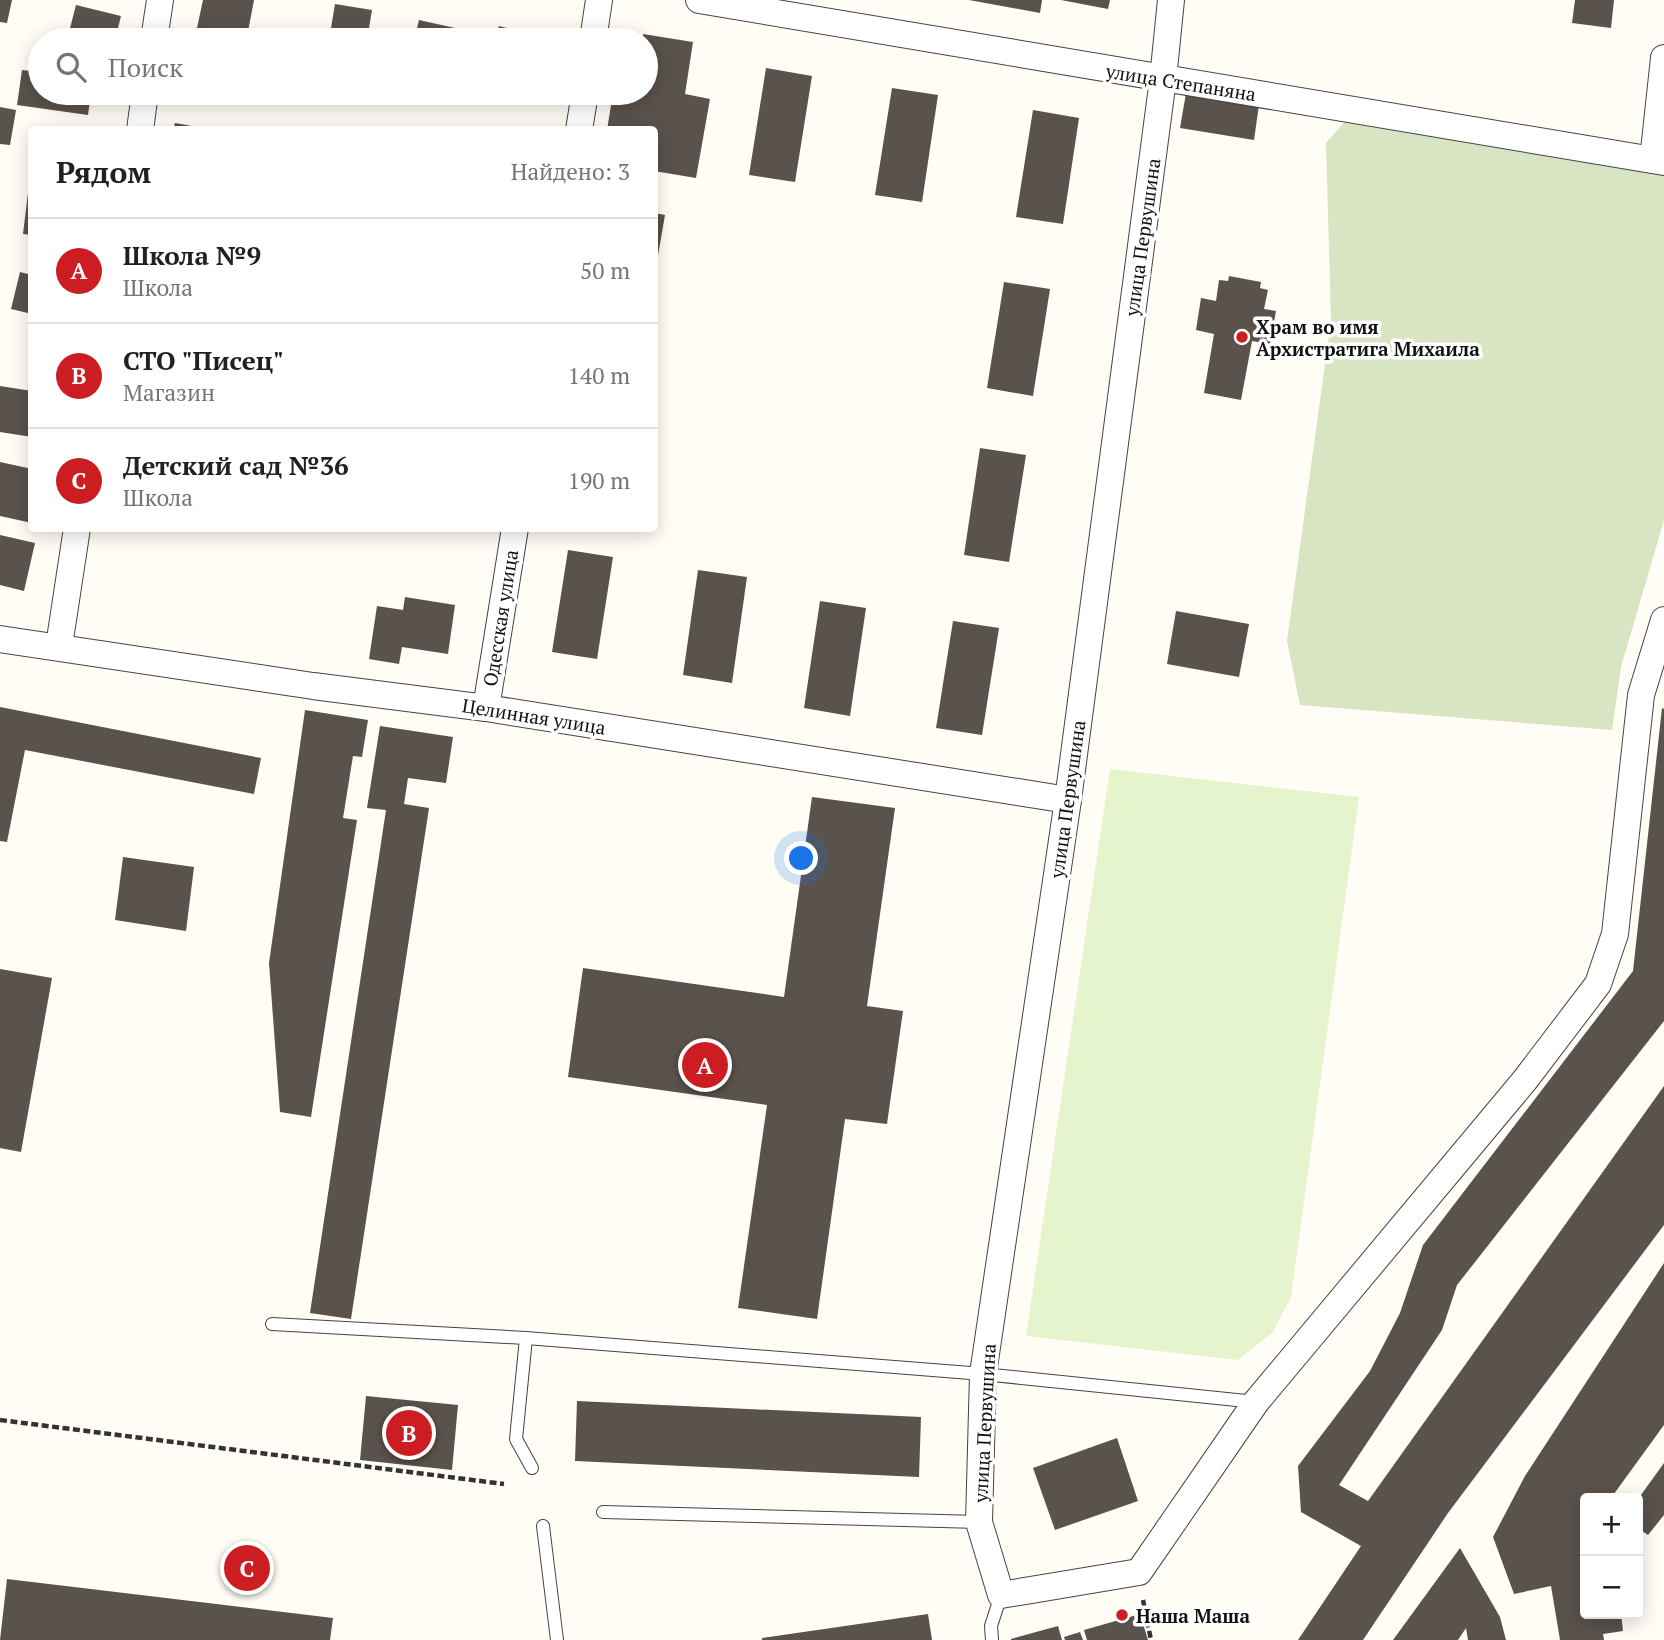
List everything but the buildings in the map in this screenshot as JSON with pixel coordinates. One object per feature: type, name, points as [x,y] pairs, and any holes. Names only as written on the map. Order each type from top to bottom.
[{"type":"street","points":[[156,28],[160,0]]},
{"type":"street","points":[[595,28],[599,0]]},
{"type":"street","name":"улица Степаняна","points":[[699,0],[1658,161]]},
{"type":"street","name":"улица Первушина","points":[[1001,1595],[979,1522],[983,1374],[1068,800],[1163,79],[1171,0]]},
{"type":"street","points":[[1658,161],[1664,58]]},
{"type":"street","points":[[141,126],[143,105]]},
{"type":"street","points":[[580,126],[582,105]]},
{"type":"street","points":[[59,646],[76,532]]},
{"type":"street","name":"Одесская улица","points":[[486,708],[514,532]]},
{"type":"street","points":[[1001,1595],[1139,1572],[1256,1402],[1525,1080],[1598,984],[1615,934],[1640,695],[1664,620]]},
{"type":"street","name":"Целинная улица","points":[[0,639],[313,686],[486,708],[1068,800]]},
{"type":"lane","points":[[272,1324],[526,1338],[983,1374],[1256,1402]]},
{"type":"lane","points":[[526,1338],[516,1439],[532,1468]]},
{"type":"lane","points":[[603,1512],[979,1522]]},
{"type":"lane","points":[[543,1526],[557,1640]]},
{"type":"lane","points":[[992,1640],[991,1626],[1001,1595]]},
{"type":"path","points":[[0,1420],[504,1484]]},
{"type":"path","points":[[1139,1572],[1151,1640]]},
{"type":"green space","points":[[1346,120],[1664,169],[1664,520],[1621,667],[1612,730],[1300,705],[1287,641],[1331,321],[1326,143]]},
{"type":"green space","points":[[1110,769],[1359,797],[1291,1297],[1273,1332],[1238,1360],[1026,1336]]},
{"type":"place","name":"Храм во имя Архистратига Михаила","points":[[1242,337]]},
{"type":"place","name":"Школа №9","points":[[705,1065]]},
{"type":"place","name":"СТО \"Писец\"","points":[[409,1433]]},
{"type":"place","name":"Детский сад №36","points":[[247,1568]]},
{"type":"place","name":"Наша Маша","points":[[1122,1615]]}]
